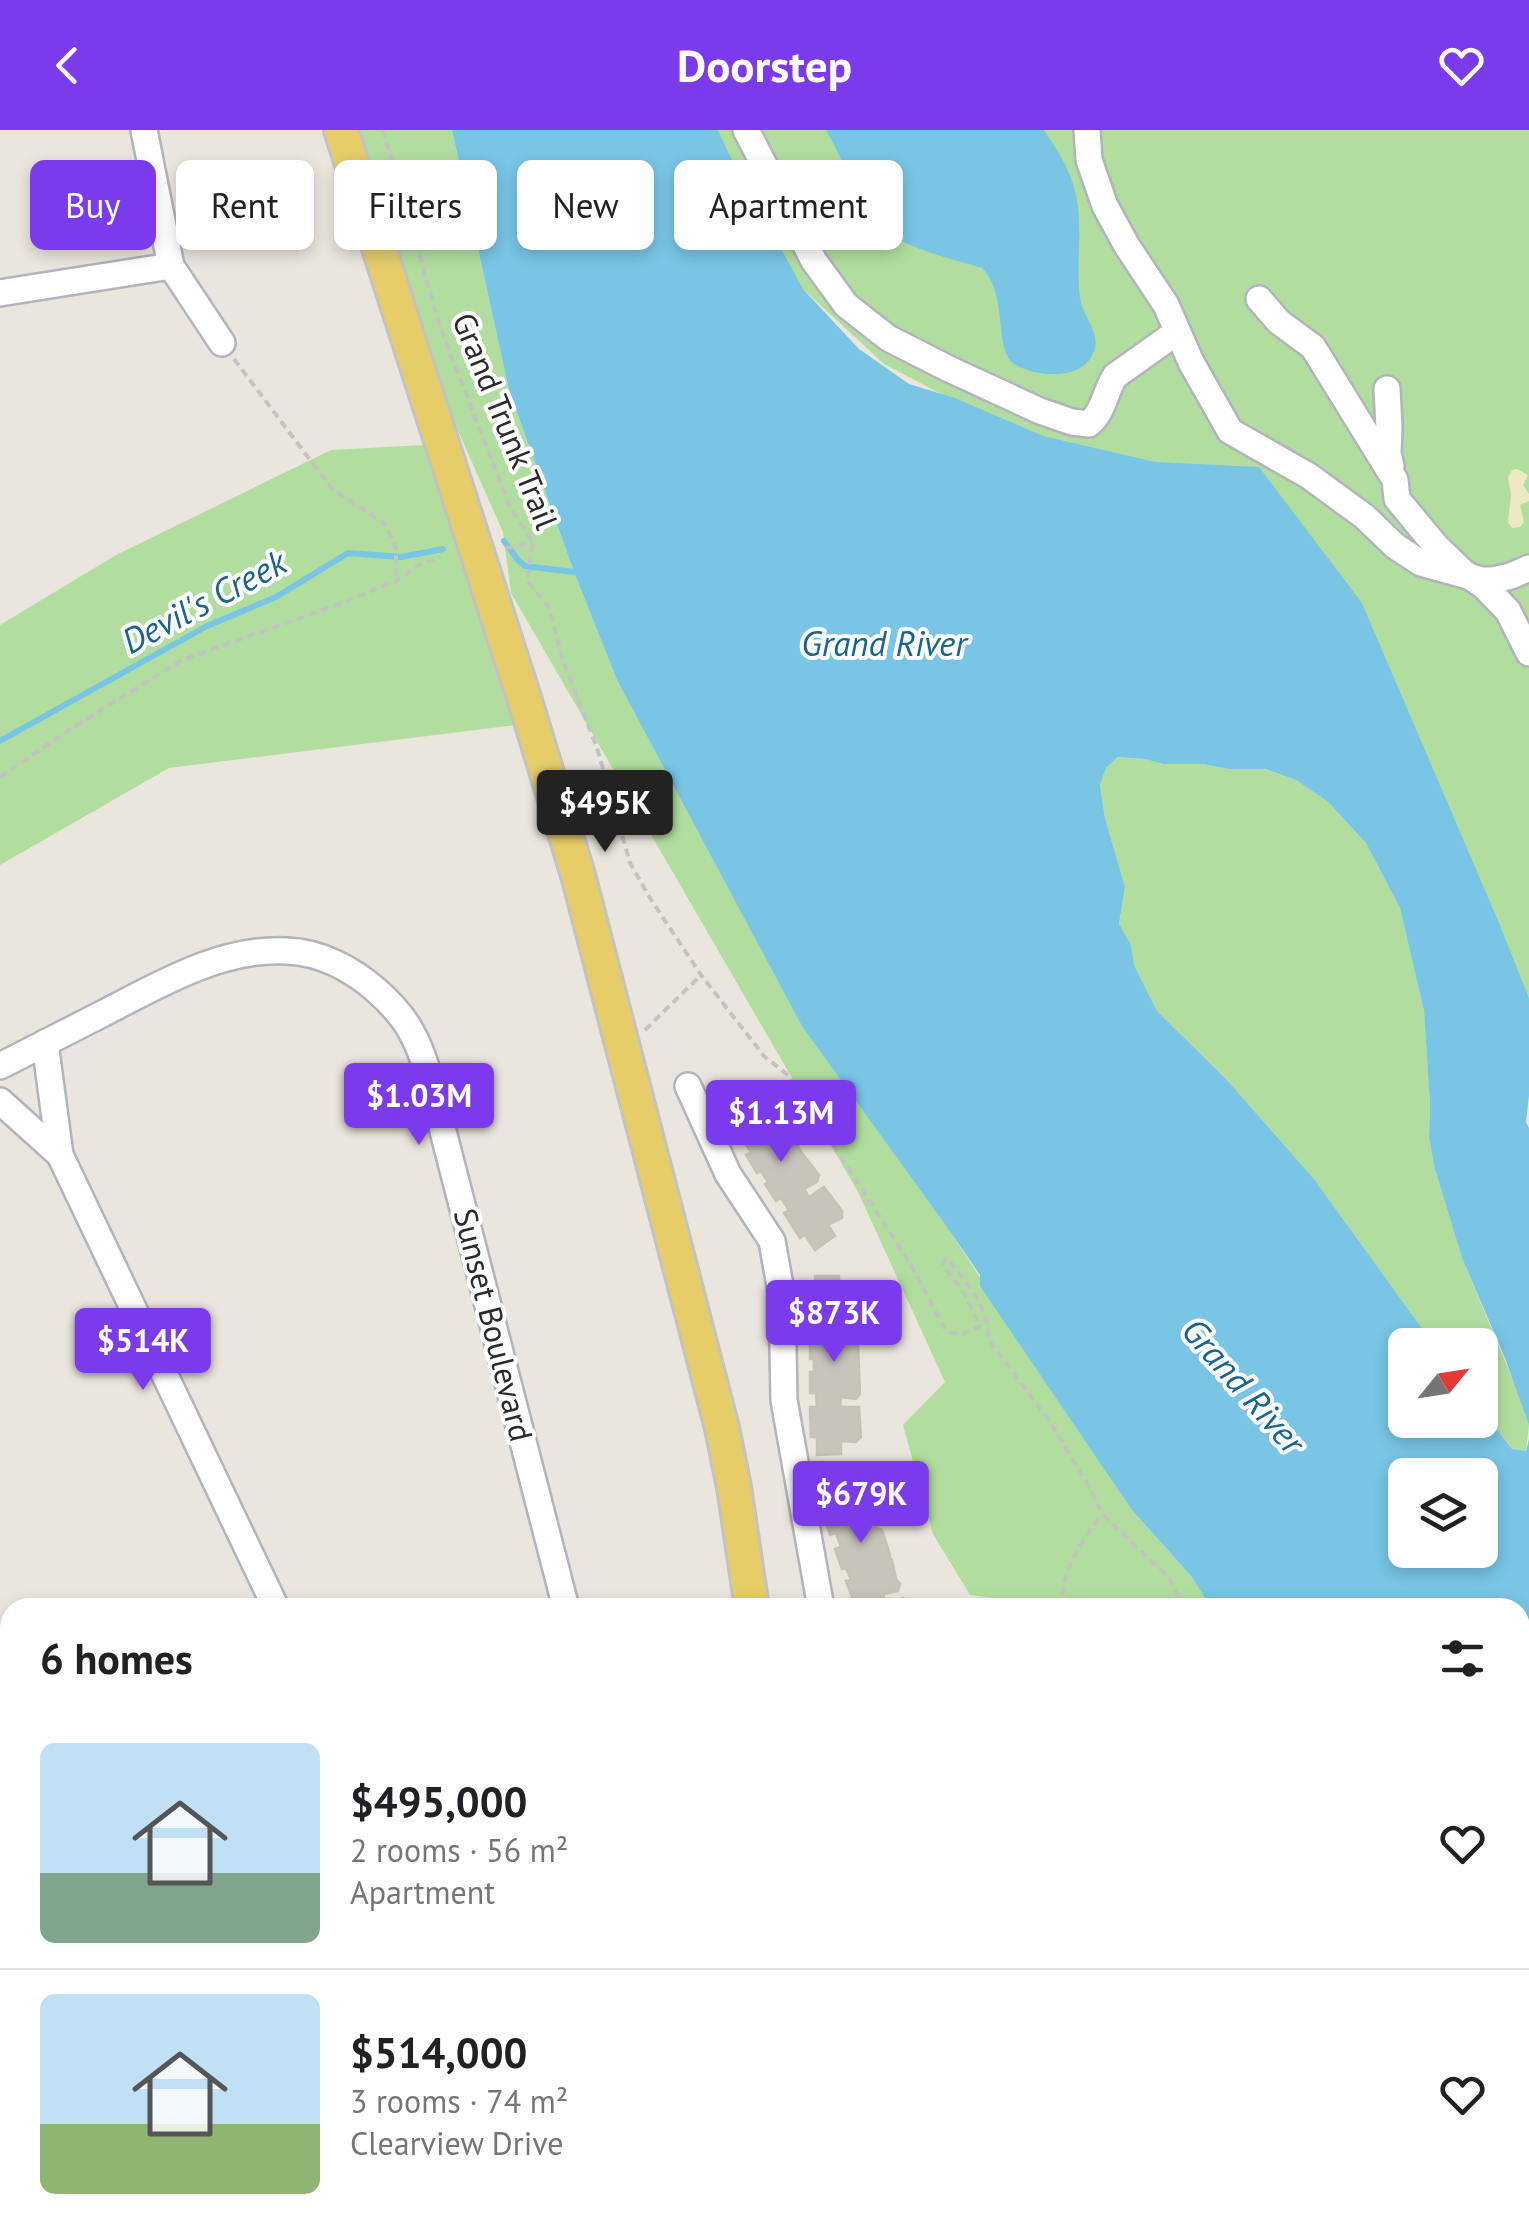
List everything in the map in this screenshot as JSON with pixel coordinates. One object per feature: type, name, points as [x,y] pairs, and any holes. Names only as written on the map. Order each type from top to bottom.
[{"type":"main road","points":[[341,130],[578,876],[722,1428],[751,1598]]},
{"type":"street","points":[[144,130],[171,266],[222,343]]},
{"type":"street","points":[[746,130],[814,262],[846,305],[888,338],[980,383],[1040,411],[1089,424],[1100,415],[1115,376],[1177,332]]},
{"type":"street","points":[[1087,130],[1089,160],[1106,206],[1166,305],[1230,431],[1309,476],[1421,563],[1493,580],[1529,568]]},
{"type":"street","points":[[0,293],[171,266]]},
{"type":"street","points":[[1259,300],[1278,322],[1313,346],[1395,480]]},
{"type":"street","points":[[1386,388],[1388,453],[1397,500],[1436,546],[1486,587],[1508,612],[1529,653]]},
{"type":"street","name":"Sunset Boulevard","points":[[0,1066],[136,996],[211,962],[246,954],[288,950],[322,958],[357,976],[396,1009],[414,1037],[428,1073],[563,1598]]},
{"type":"street","points":[[46,1043],[60,1155],[271,1598]]},
{"type":"street","points":[[688,1086],[728,1174],[772,1240],[782,1298],[784,1400],[819,1598]]},
{"type":"street","points":[[0,1100],[60,1155]]},
{"type":"path","name":"Grand Trunk Trail","points":[[384,130],[440,330],[510,506],[533,542],[527,580],[549,608],[563,660],[597,748],[630,863],[701,976],[764,1056],[789,1076],[911,1264],[946,1330],[955,1335],[980,1326],[943,1265],[948,1259],[972,1291],[989,1324],[988,1339],[1060,1438],[1102,1514],[1168,1577],[1180,1598]]},
{"type":"path","points":[[222,343],[332,488],[385,524],[396,547],[396,581]]},
{"type":"path","points":[[505,548],[533,542]]},
{"type":"path","points":[[0,777],[182,660],[342,604],[440,557]]},
{"type":"path","points":[[638,1036],[701,976]]},
{"type":"path","points":[[1061,1598],[1078,1545],[1102,1514]]},
{"type":"green space","points":[[358,130],[452,130],[459,160],[367,160]]},
{"type":"green space","points":[[704,130],[1529,130],[1529,998],[1362,603],[1063,458],[884,364],[803,289],[779,250],[903,250],[903,160],[723,160]]},
{"type":"green space","points":[[396,250],[478,250],[509,390],[617,680],[803,1026],[949,1230],[1132,1510],[1191,1576],[1205,1598],[970,1595],[933,1534],[903,1425],[945,1382],[858,1192],[511,593],[503,532],[438,386]]},
{"type":"green space","points":[[425,445],[524,724],[169,768],[0,865],[0,625],[116,555],[331,450]]},
{"type":"green space","points":[[1118,757],[1163,764],[1264,769],[1296,780],[1328,802],[1366,843],[1400,908],[1424,1011],[1429,1137],[1434,1166],[1462,1258],[1491,1328],[1422,1328],[1314,1179],[1226,1079],[1157,1011],[1119,925],[1125,887],[1105,818],[1100,785],[1106,768]]},
{"type":"green space","points":[[1498,1344],[1529,1425],[1526,1451],[1512,1449],[1498,1430]]},
{"type":"sand","points":[[1517,469],[1528,475],[1523,485],[1529,501],[1520,505],[1524,522],[1512,528],[1508,522],[1508,478]]},
{"type":"water","name":"Grand River","points":[[452,130],[718,130],[732,160],[674,160],[674,250],[782,250],[803,289],[859,349],[909,384],[955,398],[1043,436],[1155,462],[1259,467],[1362,603],[1529,998],[1529,1425],[1498,1342],[1498,1328],[1492,1328],[1462,1258],[1434,1166],[1429,1137],[1424,1011],[1400,908],[1366,843],[1328,802],[1296,780],[1265,769],[1163,764],[1118,757],[1106,768],[1100,785],[1125,887],[1119,924],[1157,1011],[1226,1079],[1314,1179],[1422,1328],[1388,1328],[1388,1438],[1498,1438],[1498,1431],[1512,1449],[1526,1451],[1529,1439],[1529,1598],[1205,1598],[1191,1576],[1132,1510],[980,1286],[980,1275],[802,1026],[617,680],[509,390],[478,250],[497,250],[497,160],[459,160]]},
{"type":"water","points":[[826,130],[1044,130],[1067,170],[1077,198],[1080,298],[1096,342],[1090,359],[1083,366],[1061,374],[1016,365],[1004,348],[996,293],[982,268],[903,241],[903,160],[841,160]]},
{"type":"building","points":[[737,1087],[744,1098],[756,1089],[763,1090],[778,1116],[763,1126],[768,1135],[780,1125],[787,1127],[819,1175],[817,1182],[804,1189],[809,1197],[824,1187],[842,1211],[842,1218],[828,1225],[835,1236],[815,1250],[805,1235],[800,1238],[784,1213],[789,1210],[781,1198],[776,1201],[761,1171],[757,1173],[746,1155],[751,1152],[739,1134],[734,1137],[721,1118],[726,1115],[717,1100]]},
{"type":"building","points":[[815,1276],[839,1276],[839,1289],[854,1287],[859,1292],[858,1322],[840,1323],[840,1333],[855,1331],[860,1336],[860,1394],[856,1399],[840,1397],[841,1407],[859,1407],[861,1437],[856,1442],[841,1441],[841,1454],[817,1455],[817,1437],[811,1437],[810,1407],[817,1407],[816,1393],[810,1393],[814,1359],[810,1359],[810,1338],[816,1338],[816,1323],[809,1323],[809,1293],[815,1293]]},
{"type":"building","points":[[844,1480],[848,1492],[865,1486],[876,1518],[859,1524],[862,1533],[876,1527],[882,1530],[900,1584],[898,1591],[883,1594],[884,1598],[852,1598],[846,1581],[851,1580],[835,1549],[841,1547],[836,1533],[830,1535],[820,1505],[826,1503],[821,1488]]},
{"type":"waterway","name":"Devil's Creek","points":[[504,541],[525,566],[574,572]]},
{"type":"waterway","name":"Devil's Creek","points":[[0,741],[207,626],[276,597],[348,553],[401,557],[443,549]]}]
